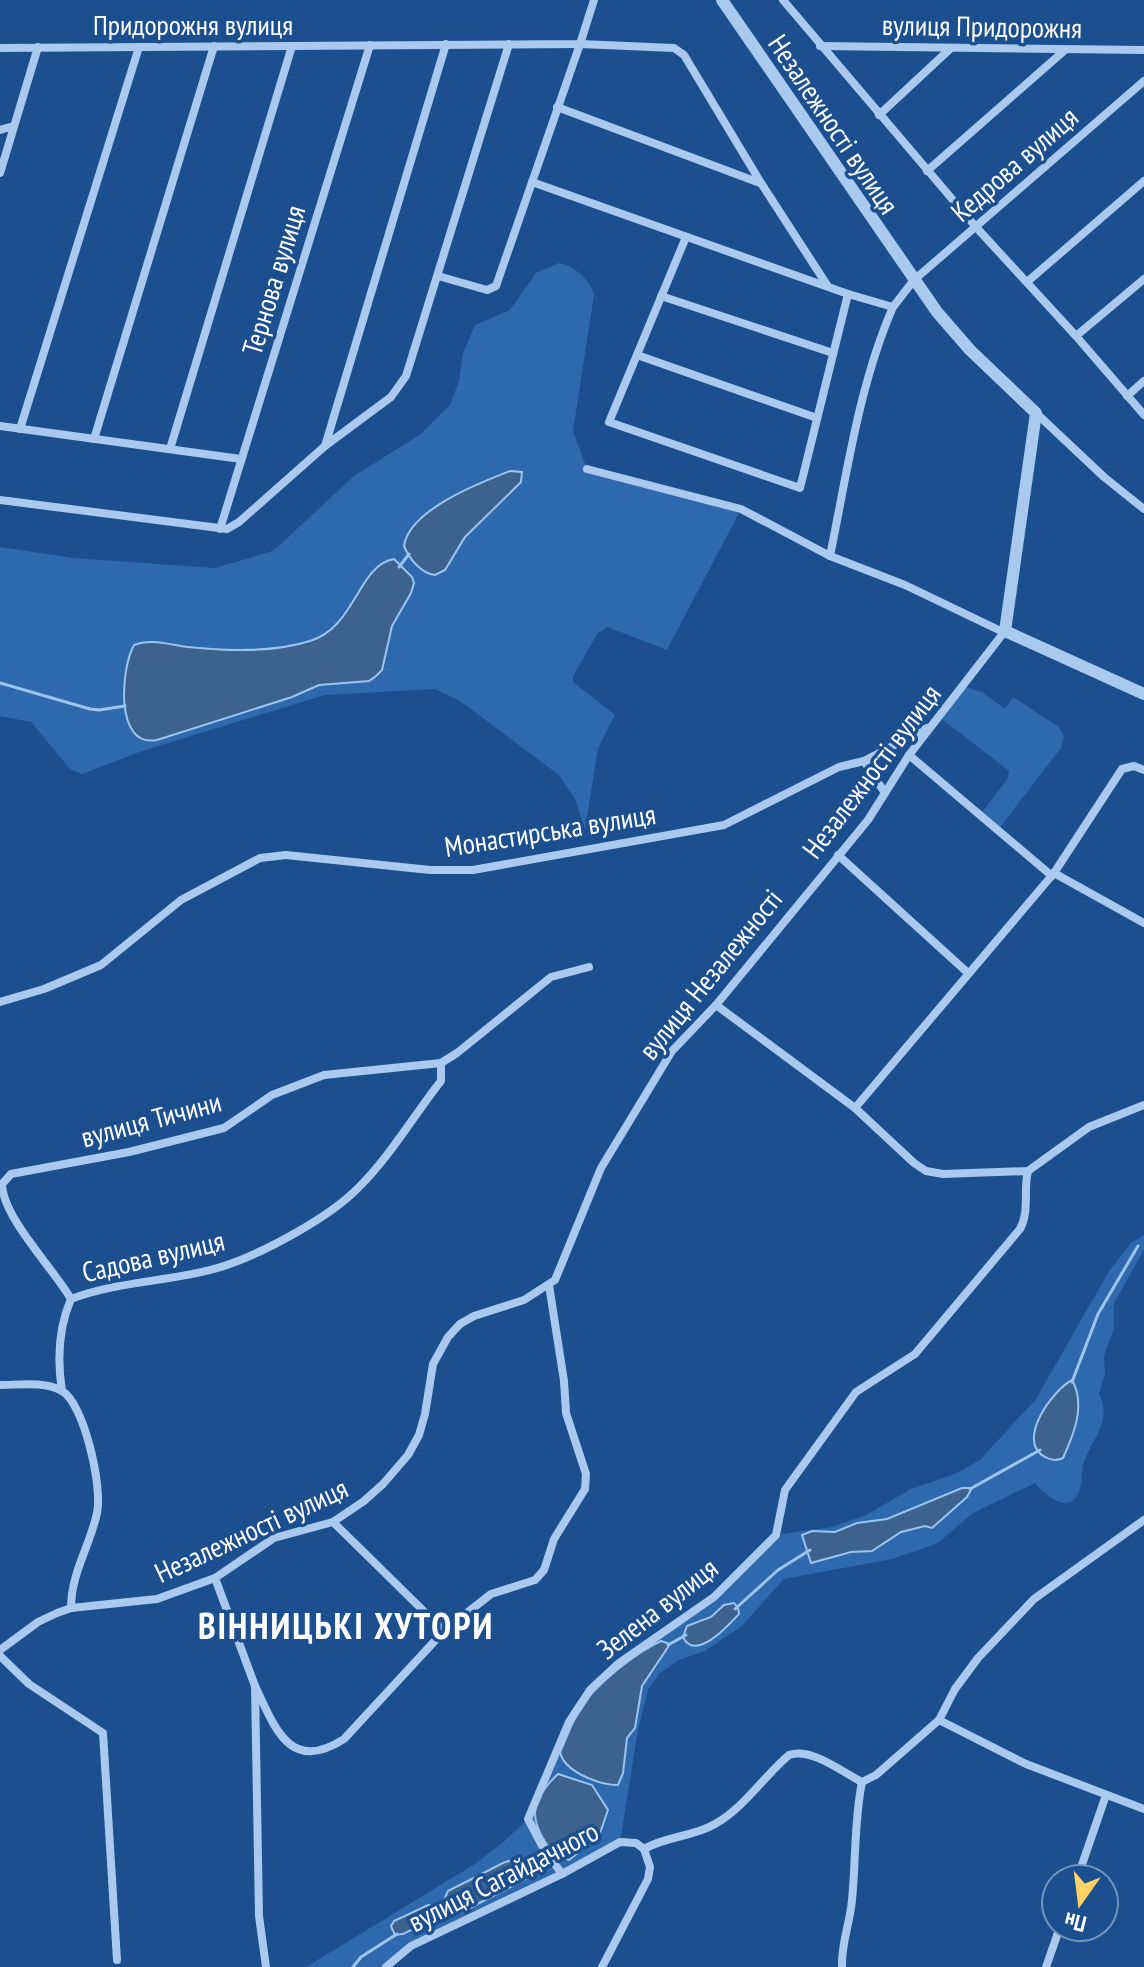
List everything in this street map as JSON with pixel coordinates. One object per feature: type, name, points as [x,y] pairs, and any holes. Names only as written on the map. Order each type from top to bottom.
[{"type":"street","points":[[438,276],[487,290],[496,286],[594,0]]},
{"type":"street","name":"Незалежності вулиця","points":[[0,1653],[38,1622],[71,1608],[157,1599],[215,1578],[274,1538],[333,1522],[374,1493],[413,1447],[425,1414],[433,1364],[448,1337],[460,1324],[474,1316],[524,1300],[559,1275],[606,1158],[672,1051],[716,1005],[868,820],[909,755],[1005,631],[1036,413],[947,325],[722,0]]},
{"type":"street","points":[[783,0],[927,171],[1144,415]]},
{"type":"street","points":[[325,446],[446,44]]},
{"type":"street","points":[[0,500],[227,529],[239,522],[325,446],[391,397],[402,385],[509,44]]},
{"type":"street","name":"Придорожня вулиця","points":[[0,48],[580,44],[674,48],[684,55],[761,183]]},
{"type":"street","name":"Тернова вулиця","points":[[220,529],[370,45]]},
{"type":"street","points":[[94,439],[214,46]]},
{"type":"street","points":[[170,449],[292,46]]},
{"type":"street","name":"вулиця Придорожня","points":[[820,46],[1144,50]]},
{"type":"street","points":[[0,173],[38,47]]},
{"type":"street","points":[[20,429],[139,47]]},
{"type":"street","points":[[879,115],[951,48]]},
{"type":"street","points":[[927,171],[1065,49]]},
{"type":"street","name":"Кедрова вулиця","points":[[830,556],[855,432],[881,335],[893,307],[914,280],[1144,81]]},
{"type":"street","points":[[557,107],[761,183],[828,287]]},
{"type":"street","points":[[0,130],[14,126]]},
{"type":"street","points":[[1027,282],[1144,181]]},
{"type":"street","points":[[532,182],[848,294],[893,307]]},
{"type":"street","points":[[686,237],[609,422],[800,488],[848,294]]},
{"type":"street","points":[[1076,336],[1144,279]]},
{"type":"street","points":[[661,296],[833,353]]},
{"type":"street","points":[[637,355],[817,418]]},
{"type":"street","points":[[1127,396],[1144,381]]},
{"type":"street","points":[[1036,413],[1104,477],[1144,509]]},
{"type":"street","points":[[0,426],[241,459]]},
{"type":"street","points":[[587,469],[741,509],[830,556],[905,585],[1144,694]]},
{"type":"street","name":"Монастирська вулиця","points":[[0,1002],[44,989],[101,965],[181,900],[260,858],[298,856],[430,870],[487,868],[589,847],[724,825],[839,767],[864,761],[932,725]]},
{"type":"street","points":[[909,755],[1053,874],[1144,923]]},
{"type":"street","points":[[864,761],[885,793]]},
{"type":"street","points":[[855,1108],[1053,874],[1122,769],[1134,766],[1144,770]]},
{"type":"street","points":[[838,855],[968,973]]},
{"type":"street","points":[[441,1063],[551,977],[589,967]]},
{"type":"street","points":[[716,1005],[855,1108],[926,1171],[943,1174],[1028,1171],[1089,1127],[1144,1105]]},
{"type":"street","name":"вулиця Тичини","points":[[71,1299],[59,1278],[25,1235],[3,1195],[2,1184],[11,1174],[129,1152],[224,1128],[272,1095],[324,1075],[441,1063]]},
{"type":"street","name":"Садова вулиця","points":[[62,1391],[58,1360],[61,1333],[71,1299],[92,1291],[226,1265],[264,1249],[335,1208],[363,1184],[441,1081],[441,1063]]},
{"type":"street","name":"Зелена вулиця","points":[[562,1874],[528,1819],[557,1745],[581,1702],[619,1663],[714,1597],[776,1535],[785,1490],[856,1392],[915,1354],[1020,1229],[1025,1221],[1028,1171]]},
{"type":"street","points":[[215,1578],[255,1686],[278,1734],[289,1744],[308,1753],[327,1750],[344,1739],[444,1631],[491,1594],[535,1580],[544,1570],[554,1539],[585,1489],[586,1474],[566,1413],[549,1285]]},
{"type":"street","points":[[0,1385],[37,1385],[62,1391],[76,1405],[98,1481],[98,1511],[74,1579],[71,1608]]},
{"type":"street","points":[[842,1967],[842,1951],[852,1905],[856,1820],[862,1782],[876,1775],[939,1720],[955,1689],[978,1658],[1034,1599],[1144,1520]]},
{"type":"street","points":[[333,1522],[444,1631]]},
{"type":"street","points":[[0,1653],[29,1684],[103,1733],[117,1960]]},
{"type":"street","points":[[255,1686],[259,1916],[266,1967]]},
{"type":"street","points":[[939,1720],[1026,1764],[1144,1809]]},
{"type":"street","name":"вулиця Сагайдачного","points":[[644,1849],[720,1821],[777,1765],[797,1752],[862,1782]]},
{"type":"street","points":[[1083,1863],[1106,1795]]},
{"type":"street","name":"вулиця Сагайдачного","points":[[386,1967],[411,1946],[562,1874],[620,1842],[636,1843],[644,1849],[650,1867],[648,1879],[602,1967]]},
{"type":"street","points":[[1046,1967],[1054,1943]]},
{"type":"shaded area","points":[[559,263],[581,274],[594,295],[573,431],[587,469],[741,509],[667,650],[607,627],[598,633],[573,676],[573,682],[615,715],[598,748],[585,829],[575,799],[559,775],[460,701],[435,689],[325,695],[145,750],[82,774],[70,769],[31,722],[0,716],[0,547],[73,558],[215,568],[273,551],[354,476],[421,434],[450,405],[459,381],[463,353],[475,325],[510,310],[536,273]]},
{"type":"shaded area","points":[[510,471],[522,472],[521,482],[465,537],[445,570],[435,575],[416,564],[404,546],[418,521],[447,500]]},
{"type":"shaded area","points":[[394,559],[414,583],[392,626],[382,670],[369,681],[319,685],[292,697],[157,740],[143,739],[133,732],[127,720],[124,687],[134,645],[154,642],[249,650],[280,648],[310,641],[325,634],[337,623],[372,572]]},
{"type":"shaded area","points":[[962,686],[982,692],[1005,709],[1013,697],[1059,727],[1064,737],[1061,748],[998,830],[980,815],[1008,778],[1009,771],[938,716]]},
{"type":"shaded area","points":[[1144,1235],[1144,1250],[1114,1303],[1114,1328],[1104,1356],[1105,1374],[1099,1394],[1104,1413],[1083,1465],[1077,1495],[1072,1501],[1060,1502],[1035,1483],[973,1513],[939,1542],[928,1547],[892,1559],[784,1579],[742,1626],[705,1651],[679,1660],[660,1673],[648,1690],[638,1730],[620,1842],[411,1946],[386,1967],[306,1967],[475,1864],[502,1843],[528,1819],[557,1745],[600,1680],[714,1597],[776,1535],[832,1527],[866,1515],[911,1489],[955,1474],[980,1460],[1036,1399],[1109,1271],[1132,1242]],"holes":[[[1066,1384],[1076,1386],[1075,1426],[1053,1460],[1043,1456],[1035,1427]],[[962,1488],[949,1513],[938,1524],[901,1532],[872,1551],[830,1556],[811,1563],[802,1535],[812,1531],[835,1532],[857,1523],[887,1519]]]},
{"type":"shaded area","points":[[1072,1380],[1078,1399],[1077,1419],[1063,1458],[1052,1460],[1037,1450],[1035,1428],[1047,1405]]},
{"type":"shaded area","points":[[962,1488],[972,1488],[967,1497],[932,1528],[925,1526],[901,1532],[872,1551],[851,1552],[811,1563],[802,1535],[812,1531],[835,1532],[857,1523],[887,1519]]},
{"type":"shaded area","points":[[734,1603],[739,1614],[727,1627],[703,1644],[688,1644],[683,1637],[687,1626],[711,1617],[724,1605]]},
{"type":"shaded area","points":[[661,1641],[670,1644],[642,1686],[635,1728],[627,1738],[623,1773],[618,1785],[602,1783],[575,1771],[560,1752],[582,1706],[618,1669]]},
{"type":"shaded area","points":[[558,1774],[592,1785],[608,1810],[599,1836],[569,1860],[555,1856],[540,1834],[535,1814],[541,1795]]},
{"type":"shaded area","points":[[518,1858],[534,1861],[534,1871],[526,1879],[462,1912],[453,1911],[447,1906],[444,1900],[448,1891]]},
{"type":"shaded area","points":[[428,1905],[436,1913],[434,1919],[395,1935],[391,1926],[394,1921]]},
{"type":"waterway","points":[[399,567],[409,554]]},
{"type":"waterway","points":[[0,683],[90,709],[125,706]]},
{"type":"waterway","points":[[1072,1382],[1098,1314],[1138,1246]]},
{"type":"waterway","points":[[970,1489],[1040,1450]]},
{"type":"waterway","points":[[735,1609],[778,1570],[810,1550]]},
{"type":"waterway","points":[[668,1645],[686,1635]]},
{"type":"waterway","points":[[434,1910],[449,1904]]},
{"type":"waterway","points":[[353,1967],[361,1957],[397,1934]]},
{"type":"district","name":"ВІННИЦЬКІ ХУТОРИ","points":[[346,1625]]}]
